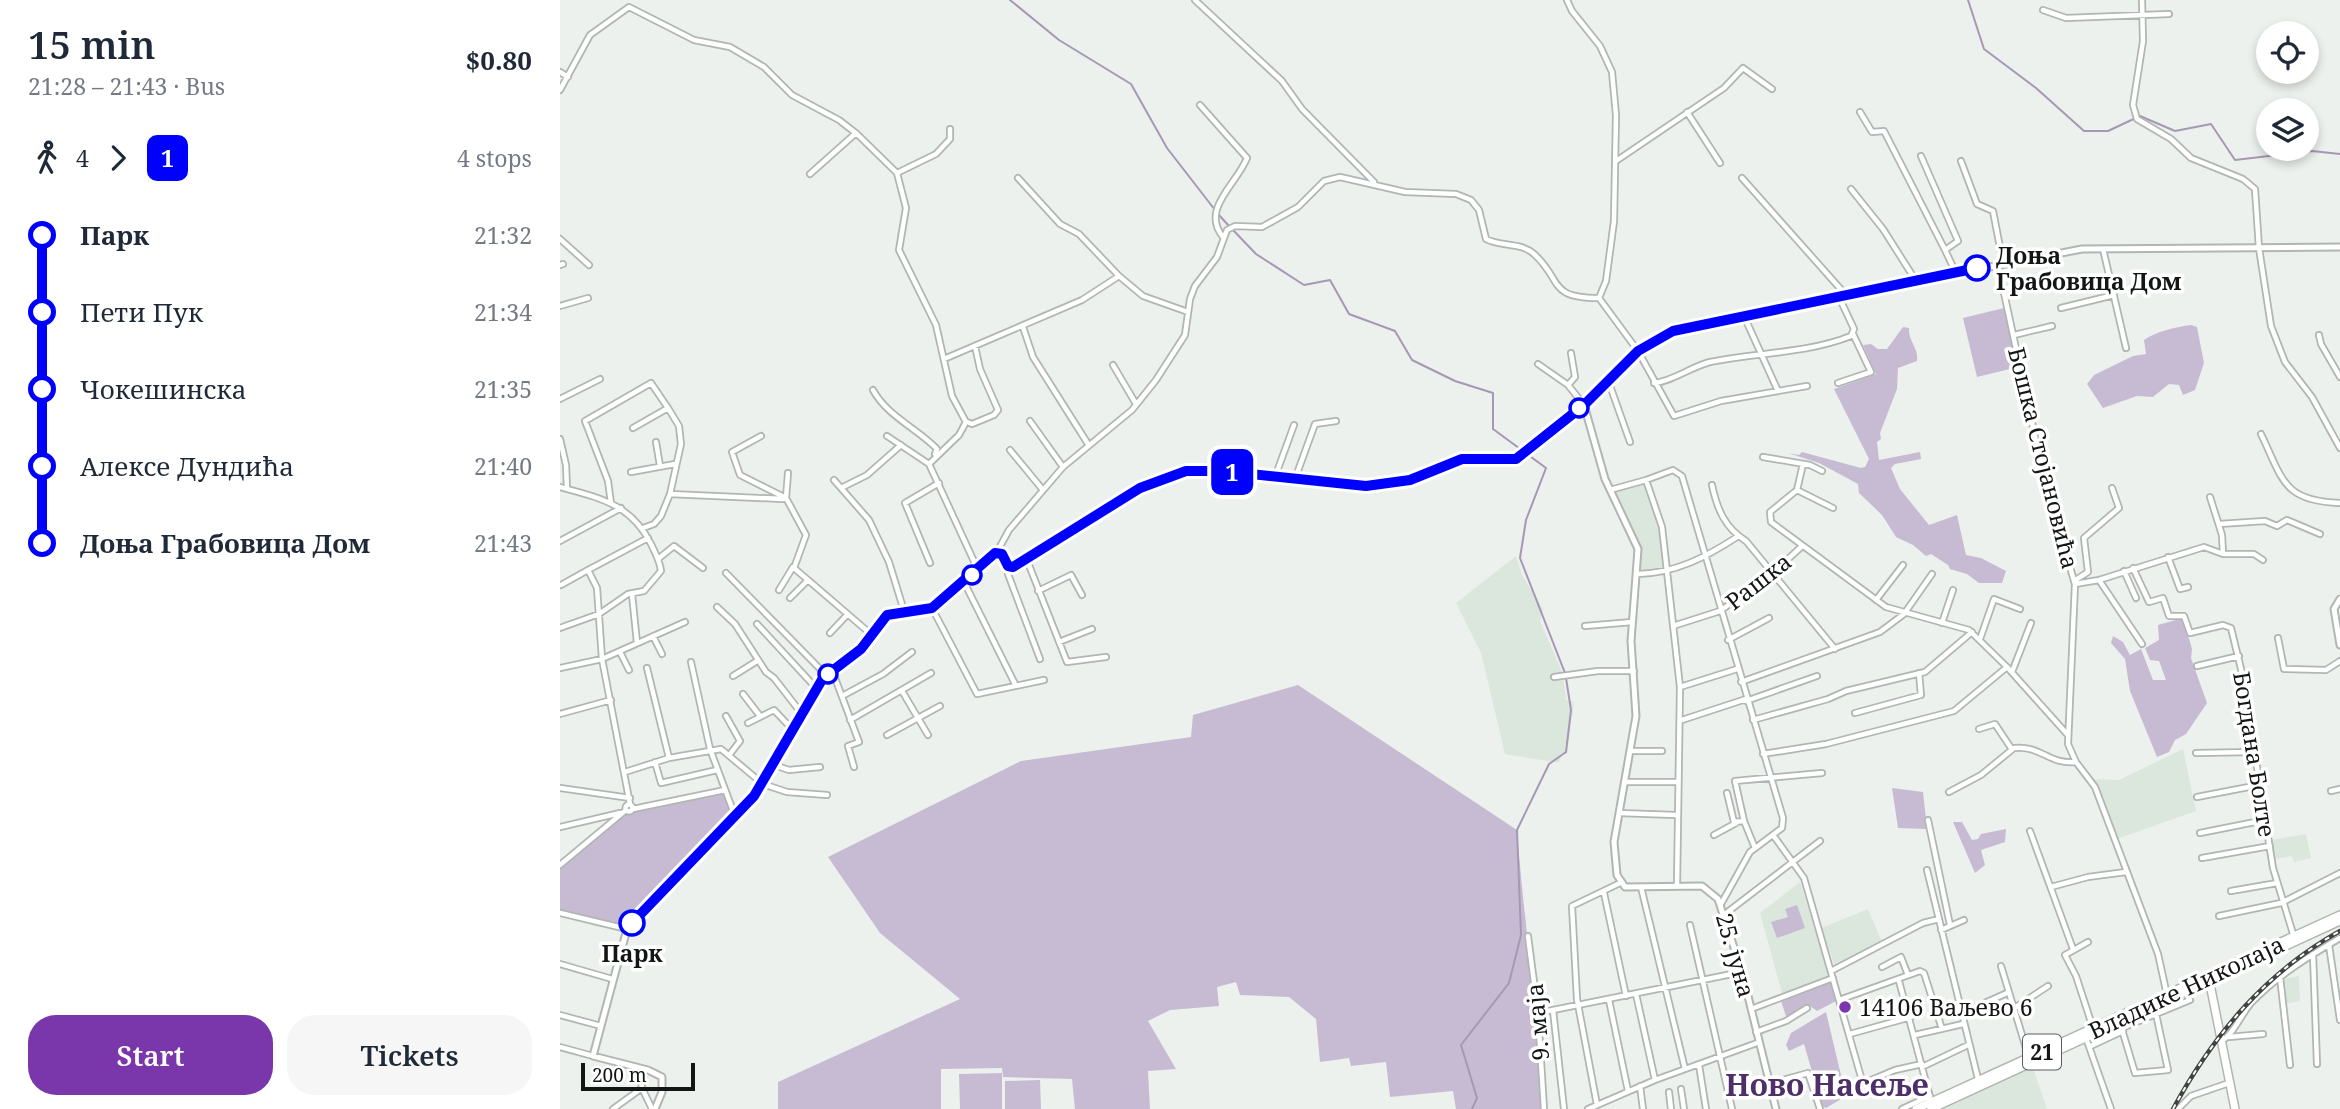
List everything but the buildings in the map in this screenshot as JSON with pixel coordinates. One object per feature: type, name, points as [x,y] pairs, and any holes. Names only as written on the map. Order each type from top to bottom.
[{"type":"main road","name":"Владике Николаја","points":[[2298,939],[2340,915]]},
{"type":"main road","name":"Владике Николаја","points":[[1916,1109],[2122,1028],[2211,977],[2340,921]]},
{"type":"main road","name":"Владике Николаја","points":[[1979,1083],[2093,1029],[2167,1002],[2197,988],[2211,977]]},
{"type":"main road","points":[[2211,977],[2217,1010]]},
{"type":"main road","points":[[2211,977],[2235,1109]]},
{"type":"main road","points":[[2197,988],[2214,995]]},
{"type":"street","points":[[1195,0],[1282,81],[1302,109],[1374,183]]},
{"type":"street","points":[[1567,0],[1572,11],[1600,46],[1612,72],[1616,161],[1612,246],[1599,298]]},
{"type":"street","points":[[2142,0],[2143,16],[2134,110],[2137,119],[2171,139],[2191,158],[2253,187],[2257,197],[2259,248],[2271,326],[2285,362],[2312,397],[2340,448]]},
{"type":"street","points":[[560,90],[590,35],[629,7],[694,40],[730,47],[764,67],[792,95],[839,120],[897,173],[906,208],[899,250],[936,325],[952,396],[966,422],[972,424],[994,415],[998,410],[980,369],[975,346]]},
{"type":"street","points":[[2043,10],[2066,18],[2169,14]]},
{"type":"street","points":[[1616,161],[1724,88],[1743,68],[1772,89]]},
{"type":"street","points":[[560,72],[568,76]]},
{"type":"street","points":[[1200,105],[1247,158],[1217,207],[1215,228],[1223,237]]},
{"type":"street","points":[[1687,112],[1720,163]]},
{"type":"street","points":[[1860,112],[1872,132],[1884,131],[1956,273]]},
{"type":"street","points":[[897,173],[936,154],[950,139],[950,129]]},
{"type":"street","points":[[810,174],[856,134]]},
{"type":"street","points":[[1921,156],[1958,240],[1945,250]]},
{"type":"street","name":"Бошка Стојановића","points":[[1961,161],[1977,204],[1993,211],[2000,263],[2045,483],[2074,582],[2067,734],[2069,749],[2091,779],[2158,954],[2167,1002]]},
{"type":"street","points":[[593,1056],[627,929],[763,784],[826,675],[855,654],[885,617],[904,611],[932,608],[978,570],[997,552],[1009,530],[1063,467],[1136,404],[1185,335],[1195,286],[1217,257],[1227,230],[1235,226],[1262,227],[1298,207],[1324,181],[1340,177],[1405,192],[1456,194],[1471,200],[1479,210],[1486,239],[1518,246],[1534,254],[1559,290],[1576,298],[1599,298]]},
{"type":"street","points":[[1018,178],[1060,224],[1079,233],[1119,276],[1143,296],[1188,312]]},
{"type":"street","points":[[1742,178],[1845,294]]},
{"type":"street","points":[[1851,189],[1882,229],[1916,282]]},
{"type":"street","points":[[560,239],[589,265]]},
{"type":"street","points":[[1008,566],[1013,567],[1027,560],[1093,516],[1166,476],[1186,471],[1222,471],[1366,486],[1391,484],[1462,459],[1510,461],[1521,457],[1552,428],[1584,405],[1638,351],[1684,327],[2000,263],[2102,248],[2340,247]]},
{"type":"street","points":[[2102,248],[2126,348]]},
{"type":"street","points":[[944,359],[1082,300],[1119,276]]},
{"type":"street","points":[[1838,295],[1871,370],[1838,383]]},
{"type":"street","points":[[2061,308],[2114,295]]},
{"type":"street","points":[[560,306],[588,298]]},
{"type":"street","points":[[1599,298],[1638,351],[1675,416],[1721,401],[1807,386]]},
{"type":"street","points":[[1744,316],[1778,391]]},
{"type":"street","name":"Бошка Стојановића","points":[[2014,335],[2052,326]]},
{"type":"street","points":[[1023,327],[1032,357],[1088,444]]},
{"type":"street","points":[[1654,383],[1666,382],[1705,364],[1760,353],[1813,348],[1853,334]]},
{"type":"street","points":[[2319,335],[2321,344],[2340,377]]},
{"type":"street","points":[[1568,385],[1574,377],[1571,353]]},
{"type":"street","points":[[1538,364],[1568,385],[1584,405],[1610,491],[1637,545],[1638,574],[1632,622],[1636,716],[1614,842],[1620,883],[1580,900],[1573,906],[1579,1005],[1597,1105]]},
{"type":"street","points":[[1113,365],[1136,404]]},
{"type":"street","points":[[560,399],[600,379]]},
{"type":"street","points":[[1608,380],[1630,442]]},
{"type":"street","points":[[1769,392],[1773,380]]},
{"type":"street","points":[[611,503],[608,481],[585,421],[651,383],[681,434],[670,494],[657,521],[643,528]]},
{"type":"street","points":[[873,390],[912,430],[937,449],[930,462]]},
{"type":"street","points":[[632,428],[668,408]]},
{"type":"street","points":[[1030,421],[1063,467]]},
{"type":"street","points":[[1295,479],[1316,422],[1336,421]]},
{"type":"street","points":[[930,462],[959,435],[966,422]]},
{"type":"street","points":[[1275,477],[1294,425]]},
{"type":"street","points":[[2261,434],[2289,490],[2313,502],[2340,503]]},
{"type":"street","points":[[761,436],[734,450],[732,454],[742,476],[786,498]]},
{"type":"street","points":[[887,436],[930,462],[978,570]]},
{"type":"street","points":[[560,439],[566,465],[567,489]]},
{"type":"street","points":[[656,442],[660,466]]},
{"type":"street","points":[[841,488],[867,475],[901,445]]},
{"type":"street","points":[[1010,450],[1043,490]]},
{"type":"street","points":[[1763,457],[1803,464],[1822,471]]},
{"type":"street","points":[[631,472],[675,464]]},
{"type":"street","points":[[1803,464],[1797,490],[1768,516],[1771,522],[1801,547],[1876,600],[1904,614],[1972,632],[2067,734]]},
{"type":"street","points":[[1610,491],[1673,470],[1681,474],[1784,822],[1773,835],[1755,848],[1721,904]]},
{"type":"street","points":[[779,590],[793,567],[806,536],[786,498],[788,473]]},
{"type":"street","points":[[834,480],[869,520],[889,562],[904,611]]},
{"type":"street","points":[[1646,480],[1657,507],[1680,687],[1682,720],[1676,815],[1677,886]]},
{"type":"street","points":[[930,563],[905,503],[939,483]]},
{"type":"street","points":[[1712,485],[1718,510],[1737,537],[1746,541],[1835,649]]},
{"type":"street","points":[[560,486],[621,508],[643,528],[661,570],[644,591],[632,594],[599,614],[560,628]]},
{"type":"street","name":"Бошка Стојановића","points":[[2074,582],[2088,572],[2084,538],[2119,508],[2112,488]]},
{"type":"street","points":[[1797,490],[1833,508]]},
{"type":"street","points":[[670,494],[786,498]]},
{"type":"street","points":[[2210,497],[2219,524],[2223,554]]},
{"type":"street","points":[[560,541],[621,508]]},
{"type":"street","points":[[2219,524],[2264,521],[2277,526],[2287,520],[2320,534]]},
{"type":"street","points":[[1638,574],[1667,571],[1705,558],[1737,537]]},
{"type":"street","points":[[561,585],[648,538]]},
{"type":"street","points":[[658,559],[674,546],[703,568]]},
{"type":"street","name":"Рашка","points":[[1673,626],[1720,611],[1772,573],[1801,547]]},
{"type":"street","points":[[2074,582],[2099,580],[2204,547],[2223,554],[2251,553],[2263,560]]},
{"type":"street","points":[[997,552],[1008,566],[1008,574],[1040,659]]},
{"type":"street","points":[[2168,557],[2180,589],[2188,587]]},
{"type":"street","points":[[1027,560],[1068,663],[1106,657]]},
{"type":"street","points":[[1876,600],[1903,565]]},
{"type":"street","points":[[793,567],[872,636]]},
{"type":"street","name":"Богдана Болте","points":[[2133,568],[2149,602],[2163,598],[2169,617],[2184,615],[2188,630],[2194,633],[2228,625],[2239,656],[2277,883],[2298,939]]},
{"type":"street","points":[[560,865],[627,809],[629,797],[602,659],[597,588],[588,570]]},
{"type":"street","points":[[2124,571],[2136,598]]},
{"type":"street","points":[[726,573],[826,675]]},
{"type":"street","points":[[1741,682],[1880,632],[1904,614],[1932,574]]},
{"type":"street","points":[[1038,591],[1071,575],[1082,595]]},
{"type":"street","points":[[2099,580],[2142,644]]},
{"type":"street","points":[[790,598],[807,581]]},
{"type":"street","points":[[964,582],[1015,685]]},
{"type":"street","points":[[1942,623],[1953,590]]},
{"type":"street","points":[[632,594],[637,643]]},
{"type":"street","points":[[1980,639],[1994,599],[2020,609]]},
{"type":"street","points":[[2340,599],[2334,610],[2340,645]]},
{"type":"street","points":[[717,607],[735,624],[757,661],[803,715]]},
{"type":"street","points":[[932,608],[975,692],[981,695],[1044,680]]},
{"type":"street","points":[[831,633],[847,615]]},
{"type":"street","points":[[1728,640],[1769,618]]},
{"type":"street","points":[[560,667],[602,659],[685,622]]},
{"type":"street","points":[[1586,626],[1632,622]]},
{"type":"street","points":[[2012,672],[2031,623]]},
{"type":"street","points":[[757,624],[817,690]]},
{"type":"street","points":[[1059,642],[1092,629]]},
{"type":"street","points":[[1752,720],[1828,699],[1846,691],[1927,671],[1972,632]]},
{"type":"street","points":[[653,636],[662,654]]},
{"type":"street","points":[[2278,638],[2284,669],[2326,670],[2340,661]]},
{"type":"street","points":[[620,652],[629,670]]},
{"type":"street","points":[[844,695],[883,674],[912,652]]},
{"type":"street","points":[[2197,666],[2239,656]]},
{"type":"street","points":[[733,676],[757,661]]},
{"type":"street","points":[[691,662],[710,749],[735,816]]},
{"type":"street","points":[[1763,754],[1826,744],[1954,711],[2007,667]]},
{"type":"street","points":[[647,668],[668,758]]},
{"type":"street","points":[[1680,687],[1737,668]]},
{"type":"street","points":[[832,670],[844,695],[859,742],[848,746],[854,767]]},
{"type":"street","points":[[1553,677],[1598,671],[1634,671]]},
{"type":"street","points":[[850,719],[930,673]]},
{"type":"street","points":[[1855,713],[1921,695],[1919,673]]},
{"type":"street","points":[[1682,720],[1817,676]]},
{"type":"street","points":[[902,691],[928,735]]},
{"type":"street","points":[[743,694],[760,716]]},
{"type":"street","points":[[560,714],[611,700]]},
{"type":"street","points":[[887,735],[940,706]]},
{"type":"street","points":[[748,723],[776,710],[794,732]]},
{"type":"street","points":[[726,716],[740,741],[730,754]]},
{"type":"street","points":[[1979,729],[1990,723],[1997,725],[2011,748]]},
{"type":"street","points":[[1949,792],[1981,775],[2011,748],[2033,748],[2057,762],[2076,762]]},
{"type":"street","points":[[625,772],[668,758],[721,749],[763,784],[787,793],[827,795]]},
{"type":"street","points":[[1630,751],[1662,751]]},
{"type":"street","points":[[2196,753],[2253,751]]},
{"type":"street","points":[[655,762],[661,783],[717,770]]},
{"type":"street","points":[[774,765],[789,770],[820,767]]},
{"type":"street","points":[[1755,848],[1744,821],[1735,781],[1822,773]]},
{"type":"street","points":[[1624,782],[1678,782]]},
{"type":"street","points":[[2197,797],[2259,785]]},
{"type":"street","points":[[560,788],[629,797]]},
{"type":"street","points":[[2331,791],[2340,789]]},
{"type":"street","points":[[560,827],[627,809],[725,790]]},
{"type":"street","points":[[1727,793],[1736,823]]},
{"type":"street","points":[[1618,813],[1676,815]]},
{"type":"street","points":[[603,817],[607,825]]},
{"type":"street","points":[[1928,820],[1950,925]]},
{"type":"street","points":[[2200,833],[2265,820]]},
{"type":"street","points":[[1714,835],[1744,821]]},
{"type":"street","points":[[2030,831],[2073,949]]},
{"type":"street","points":[[1773,835],[1804,878],[1863,1084]]},
{"type":"street","points":[[1725,914],[1820,841]]},
{"type":"street","points":[[2202,858],[2270,846]]},
{"type":"street","points":[[1927,870],[1979,1083]]},
{"type":"street","points":[[2050,887],[2088,877],[2126,872]]},
{"type":"street","points":[[2219,916],[2283,903],[2340,873]]},
{"type":"street","name":"25. јуна","points":[[1620,883],[1625,887],[1705,887],[1721,904],[1742,972],[1757,1043],[1772,1083],[1776,1109]]},
{"type":"street","points":[[2231,891],[2277,883]]},
{"type":"street","points":[[1641,887],[1685,1069]]},
{"type":"street","points":[[1604,892],[1626,996]]},
{"type":"street","points":[[560,913],[627,929]]},
{"type":"street","points":[[1830,971],[1923,923],[1938,919]]},
{"type":"street","points":[[1941,930],[1964,920]]},
{"type":"street","points":[[1690,925],[1732,1109]]},
{"type":"street","name":"9. маја","points":[[1528,936],[1538,1013],[1544,1109]]},
{"type":"street","points":[[2229,1037],[2239,1017],[2280,977],[2340,938]]},
{"type":"street","points":[[2088,942],[2065,953],[2065,957],[2076,976],[2093,1029]]},
{"type":"street","points":[[2329,945],[2340,1020]]},
{"type":"street","points":[[2314,954],[2317,1064]]},
{"type":"street","points":[[1882,967],[1901,957],[1908,975]]},
{"type":"street","points":[[560,964],[612,979]]},
{"type":"street","points":[[2001,966],[2007,993],[2029,1058]]},
{"type":"street","points":[[1839,1000],[1899,981],[1918,971],[1924,973],[1942,1029]]},
{"type":"street","points":[[1538,1013],[1742,972]]},
{"type":"street","points":[[2280,977],[2290,1065]]},
{"type":"street","points":[[1751,1009],[1833,978]]},
{"type":"street","points":[[1899,981],[1911,1017],[1931,1102],[1902,1109]]},
{"type":"street","points":[[2013,1009],[2049,986]]},
{"type":"street","points":[[1960,1014],[2007,993]]},
{"type":"street","points":[[1636,994],[1655,1080]]},
{"type":"street","points":[[1609,1000],[1628,1091]]},
{"type":"street","points":[[2157,1014],[2168,1070],[2135,1073],[2122,1028],[2157,1014],[2167,1002],[2190,1000]]},
{"type":"street","points":[[1755,1032],[1786,1021],[1807,1008]]},
{"type":"street","points":[[1553,1010],[1564,1109]]},
{"type":"street","points":[[560,1015],[601,1026]]},
{"type":"street","points":[[1850,1034],[1911,1017]]},
{"type":"street","points":[[1915,1035],[1963,1024]]},
{"type":"street","points":[[2221,1041],[2229,1037],[2263,1034]]},
{"type":"street","points":[[2089,1042],[2110,1109]]},
{"type":"street","points":[[1588,1109],[1655,1080],[1757,1043]]},
{"type":"street","points":[[1850,1088],[1895,1070],[1922,1065],[1968,1045]]},
{"type":"street","points":[[560,1047],[657,1073],[663,1082],[654,1109]]},
{"type":"street","points":[[1699,1065],[1706,1109]]},
{"type":"street","points":[[640,1068],[642,1088],[654,1109]]},
{"type":"street","points":[[1772,1083],[1806,1073],[1820,1109]]},
{"type":"street","points":[[2178,1109],[2192,1096],[2230,1083]]},
{"type":"street","points":[[1640,1086],[1643,1109]]},
{"type":"street","points":[[613,1109],[642,1088]]},
{"type":"street","points":[[1681,1089],[1684,1109]]},
{"type":"street","points":[[1669,1092],[1671,1109]]},
{"type":"shaded area","points":[[2004,308],[2018,367],[1977,377],[1963,318]]},
{"type":"shaded area","points":[[2191,325],[2197,327],[2204,363],[2195,390],[2183,395],[2179,385],[2169,384],[2153,397],[2137,396],[2103,408],[2087,384],[2094,375],[2133,356],[2146,354],[2144,340],[2149,337]]},
{"type":"shaded area","points":[[1903,327],[1909,328],[1917,361],[1898,368],[1897,389],[1880,433],[1881,439],[1877,442],[1879,460],[1920,452],[1921,459],[1895,464],[1891,468],[1900,489],[1929,525],[1957,515],[1966,555],[1981,558],[2006,571],[2002,583],[1979,583],[1967,574],[1950,569],[1931,554],[1926,556],[1913,545],[1896,537],[1882,515],[1859,493],[1858,484],[1819,463],[1788,453],[1799,455],[1802,452],[1865,467],[1869,459],[1834,389],[1876,374],[1863,345],[1871,344],[1878,349],[1887,349]]},
{"type":"shaded area","points":[[1639,480],[1649,483],[1654,497],[1667,571],[1638,574],[1638,552],[1610,490]]},
{"type":"shaded area","points":[[1516,556],[1522,575],[1543,609],[1540,621],[1563,674],[1566,700],[1574,702],[1567,754],[1561,753],[1559,763],[1505,754],[1481,653],[1456,603]]},
{"type":"shaded area","points":[[2183,618],[2192,649],[2191,658],[2207,703],[2186,734],[2175,740],[2169,752],[2157,757],[2130,691],[2125,659],[2111,643],[2113,636],[2123,642],[2130,655],[2141,649],[2153,680],[2166,680],[2159,661],[2150,660],[2145,648],[2159,640],[2158,625]]},
{"type":"shaded area","points":[[1298,685],[1517,830],[1544,1109],[1456,1109],[1453,1091],[1390,1097],[1386,1062],[1351,1066],[1349,1058],[1320,1062],[1316,1019],[1289,997],[1240,995],[1236,982],[1217,987],[1219,1006],[1170,1010],[1148,1021],[1176,1069],[1148,1071],[1150,1109],[1075,1109],[1072,1079],[1003,1077],[1002,1068],[941,1069],[941,1109],[778,1109],[778,1082],[960,999],[880,933],[828,857],[1021,761],[1191,737],[1193,715]]},
{"type":"shaded area","points":[[2183,749],[2196,811],[2114,840],[2091,779],[2119,780]]},
{"type":"shaded area","points":[[1892,788],[1923,792],[1927,829],[1898,828]]},
{"type":"shaded area","points":[[725,790],[735,816],[627,929],[560,913],[560,865],[626,810]]},
{"type":"shaded area","points":[[1953,822],[1962,822],[1972,840],[1978,839],[1981,834],[2006,829],[2005,842],[1981,850],[1985,865],[1975,873]]},
{"type":"shaded area","points":[[2306,834],[2311,858],[2294,862],[2292,856],[2275,859],[2271,840]]},
{"type":"shaded area","points":[[1800,882],[1830,979],[1783,997],[1760,913]]},
{"type":"shaded area","points":[[1797,905],[1805,928],[1777,938],[1771,922],[1788,917],[1785,909]]},
{"type":"shaded area","points":[[1868,909],[1882,942],[1835,966],[1821,928]]},
{"type":"shaded area","points":[[2299,976],[2300,1001],[2284,1004],[2284,979]]},
{"type":"shaded area","points":[[1830,982],[1836,1001],[1817,1011],[1809,1005],[1787,1019],[1781,1001]]},
{"type":"shaded area","points":[[1826,1012],[1845,1092],[1843,1098],[1826,1108],[1822,1106],[1804,1044],[1789,1051],[1786,1045],[1791,1033]]},
{"type":"shaded area","points":[[2033,1068],[2047,1109],[1943,1109]]},
{"type":"shaded area","points":[[1002,1073],[1002,1109],[960,1109],[959,1074]]},
{"type":"shaded area","points":[[1040,1080],[1041,1109],[1005,1109],[1005,1081]]},
{"type":"waterway","points":[[1010,0],[1059,40],[1131,84],[1167,148],[1215,210]]},
{"type":"waterway","points":[[1968,0],[1984,49],[2036,88],[2084,131],[2108,131],[2140,116],[2175,131],[2211,124],[2235,160],[2312,151],[2340,154]]},
{"type":"waterway","points":[[1219,215],[1229,226]]},
{"type":"waterway","points":[[1233,230],[1256,254],[1304,285],[1330,280],[1349,314],[1395,331],[1412,360],[1455,381],[1493,393],[1493,429],[1546,468],[1526,520],[1520,558],[1565,673]]},
{"type":"waterway","points":[[1472,1109],[1477,1098],[1461,1045],[1509,983],[1521,935],[1517,830],[1549,764],[1566,752],[1571,710],[1566,678]]},
{"type":"railway","points":[[2173,1109],[2206,1055],[2244,1008],[2288,966],[2340,931]]},
{"type":"bus line","name":"1","points":[[632,923],[754,796],[794,732],[823,678],[861,649],[887,615],[932,608],[997,552],[1002,554],[1008,566],[1013,567],[1140,488],[1166,476],[1186,471],[1222,471],[1366,486],[1410,480],[1462,459],[1510,461],[1521,457],[1552,428],[1584,405],[1638,351],[1673,331],[1977,268]]},
{"type":"place","name":"Доња Грабовица Дом","points":[[1977,268]]},
{"type":"place","name":"Парк","points":[[632,923]]},
{"type":"place","name":"14106 Ваљево 6","points":[[1845,1007]]},
{"type":"district","name":"Ново Насеље","points":[[1827,1084]]}]
